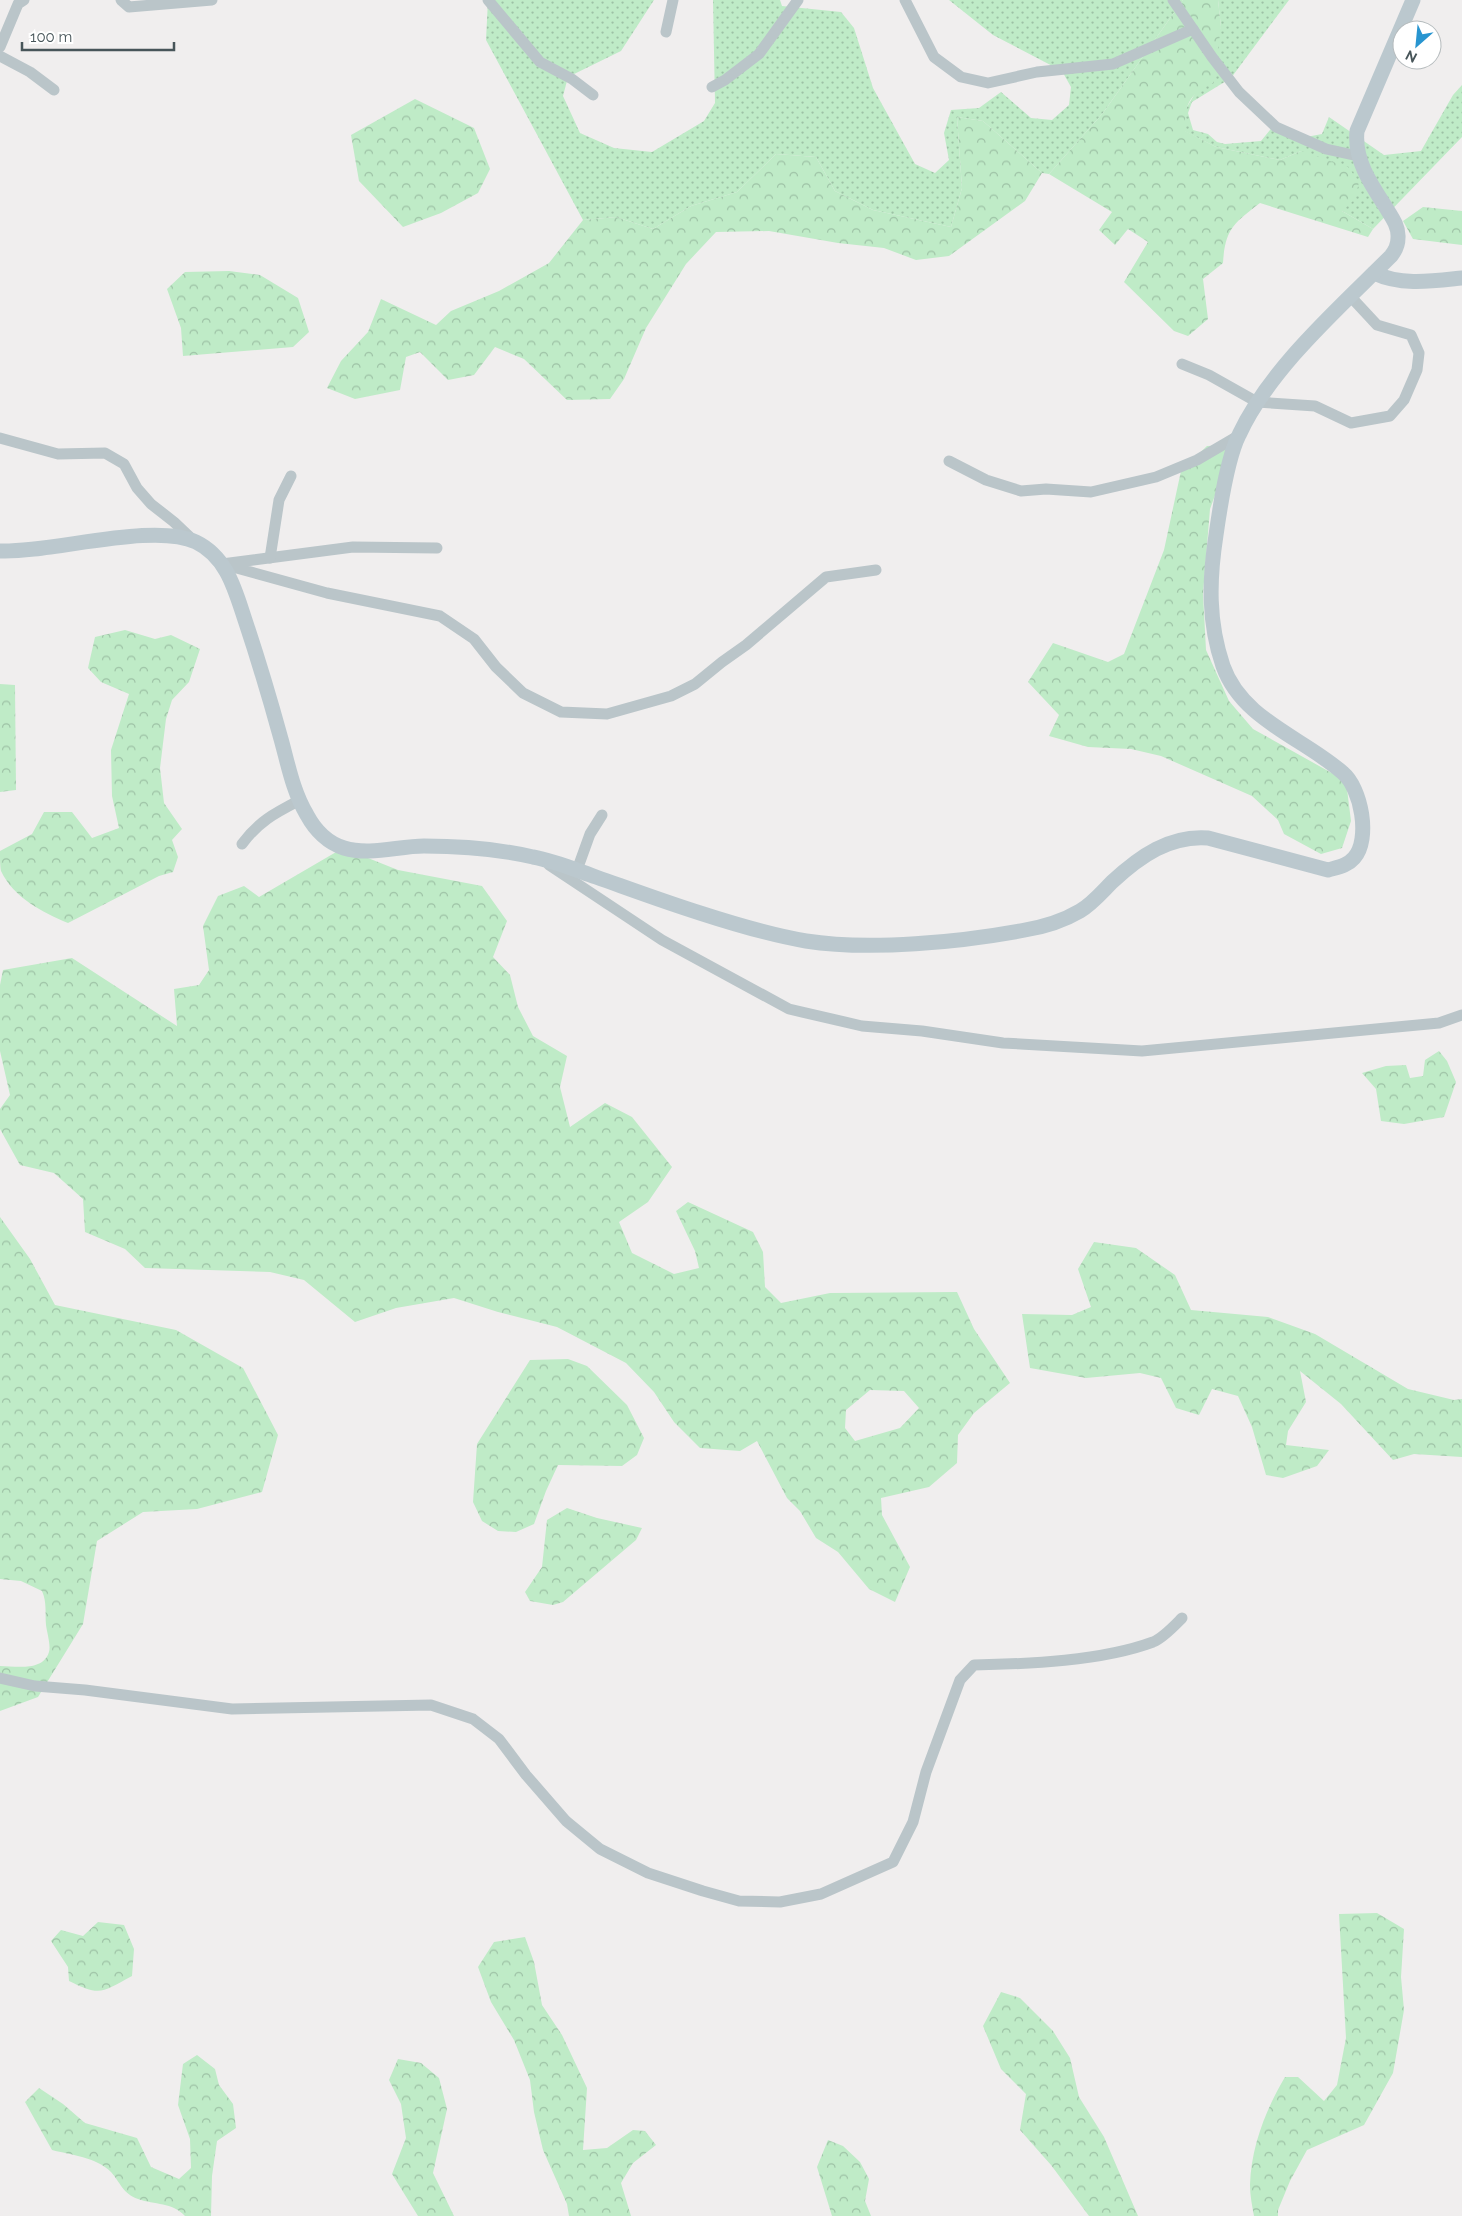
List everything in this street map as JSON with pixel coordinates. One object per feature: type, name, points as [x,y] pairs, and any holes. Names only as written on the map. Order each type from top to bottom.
[{"type":"main road","points":[[0,551],[166,535],[195,542],[218,558],[236,593],[300,800],[316,830],[343,848],[364,850],[422,846],[489,849],[537,857],[699,913],[754,929],[808,941],[855,945],[914,943],[981,936],[1026,930],[1060,921],[1082,910],[1115,879],[1148,854],[1166,843],[1190,836],[1208,838],[1328,870],[1346,865],[1356,856],[1363,824],[1354,788],[1344,774],[1266,720],[1241,698],[1224,668],[1216,640],[1210,599],[1211,570],[1220,512],[1238,436],[1257,402],[1292,356],[1391,256],[1396,248],[1397,228],[1371,184],[1358,156],[1356,142],[1357,131],[1413,0]]},
{"type":"main road","points":[[1374,273],[1386,279],[1410,281],[1462,278]]},
{"type":"street","points":[[0,47],[18,4],[24,0]]},
{"type":"street","points":[[121,0],[129,7],[212,0]]},
{"type":"street","points":[[488,0],[540,62],[572,79],[593,95]]},
{"type":"street","points":[[666,32],[673,0]]},
{"type":"street","points":[[712,87],[725,80],[759,54],[798,0]]},
{"type":"street","points":[[905,0],[934,57],[961,77],[988,83],[1037,72],[1113,64],[1193,29]]},
{"type":"street","points":[[1173,0],[1239,92],[1276,126],[1326,149],[1358,156]]},
{"type":"street","points":[[0,56],[30,72],[54,90]]},
{"type":"street","points":[[1182,364],[1209,375],[1257,402],[1315,406],[1351,423],[1390,416],[1404,400],[1417,370],[1419,354],[1410,335],[1378,324],[1351,297]]},
{"type":"street","points":[[949,461],[986,480],[1022,491],[1046,489],[1091,492],[1156,477],[1197,460],[1238,436]]},
{"type":"street","points":[[0,438],[58,454],[105,453],[124,464],[137,488],[151,504],[195,542]]},
{"type":"street","points":[[270,558],[279,500],[291,476]]},
{"type":"street","points":[[222,564],[353,546],[437,548]]},
{"type":"street","points":[[222,564],[326,593],[440,616],[474,639],[496,667],[523,693],[561,712],[607,714],[670,696],[695,684],[722,662],[746,646],[826,577],[876,570]]},
{"type":"street","points":[[242,844],[256,826],[275,813],[300,800]]},
{"type":"street","points":[[577,870],[590,834],[602,815]]},
{"type":"street","points":[[537,857],[662,940],[789,1009],[862,1026],[922,1031],[1003,1043],[1142,1051],[1439,1023],[1462,1015]]},
{"type":"street","points":[[0,1678],[35,1686],[85,1690],[232,1709],[431,1705],[473,1719],[499,1739],[566,1821],[600,1849],[648,1873],[703,1891],[739,1901],[780,1902],[821,1894],[893,1862],[913,1822],[926,1772],[960,1680],[974,1665],[1011,1664],[1107,1654],[1154,1642],[1182,1618]]},
{"type":"green space","points":[[488,0],[654,0],[621,51],[568,77],[563,96],[580,133],[614,148],[652,152],[704,121],[715,103],[713,0],[780,0],[782,6],[841,12],[854,28],[873,88],[915,164],[935,173],[949,160],[944,133],[951,110],[979,108],[1001,92],[1031,118],[1052,120],[1069,105],[1071,87],[1062,71],[993,35],[949,0],[1183,0],[1103,113],[1049,174],[1042,173],[983,121],[957,117],[962,188],[951,227],[873,210],[835,191],[816,157],[776,154],[737,192],[691,206],[653,229],[616,217],[583,220],[486,40]]},
{"type":"green space","points":[[1183,0],[1218,0],[1221,27],[1213,83],[1198,91],[1190,101],[1187,107],[1185,131],[1216,147],[1280,160],[1301,151],[1348,167],[1359,182],[1355,199],[1342,211],[1373,229],[1368,237],[1260,203],[1232,228],[1226,242],[1223,263],[1203,279],[1208,319],[1188,336],[1174,331],[1124,282],[1148,242],[1128,229],[1115,245],[1099,230],[1112,212],[1049,174],[1103,113]]},
{"type":"green space","points":[[1218,0],[1289,0],[1231,78],[1192,102],[1188,113],[1193,130],[1208,134],[1217,142],[1225,144],[1261,141],[1274,125],[1301,138],[1322,134],[1329,117],[1384,155],[1421,151],[1453,95],[1462,85],[1462,137],[1373,229],[1342,211],[1301,151],[1280,160],[1216,147],[1184,131],[1184,112],[1197,90],[1221,27]]},
{"type":"green space","points":[[415,99],[474,128],[490,169],[478,193],[441,213],[403,227],[359,181],[351,135]]},
{"type":"green space","points":[[957,117],[983,121],[1042,173],[1025,201],[949,256],[916,260],[884,248],[838,243],[769,231],[716,232],[686,264],[646,328],[624,379],[610,399],[567,400],[524,359],[495,347],[474,375],[448,380],[420,352],[406,357],[400,390],[355,399],[327,388],[341,361],[368,332],[381,299],[436,325],[451,311],[499,291],[549,263],[583,220],[616,217],[653,229],[691,206],[737,192],[776,154],[816,157],[835,191],[873,210],[951,227],[962,188]]},
{"type":"green space","points":[[1423,207],[1462,211],[1462,245],[1413,239],[1403,221]]},
{"type":"green space","points":[[229,271],[260,275],[298,298],[309,332],[293,347],[183,356],[181,328],[167,289],[185,272]]},
{"type":"green space","points":[[1232,445],[1210,509],[1203,594],[1206,650],[1229,701],[1253,729],[1346,781],[1351,821],[1342,848],[1321,854],[1284,834],[1278,820],[1252,796],[1161,756],[1131,749],[1088,747],[1049,736],[1059,715],[1028,682],[1053,643],[1108,662],[1124,654],[1164,550],[1181,471],[1207,446]]},
{"type":"green space","points":[[125,630],[155,639],[171,635],[200,649],[189,682],[172,700],[166,719],[160,768],[164,803],[182,829],[172,840],[178,857],[173,872],[159,876],[68,923],[39,909],[13,889],[1,871],[0,851],[32,834],[44,812],[72,812],[92,838],[119,828],[112,796],[111,750],[129,694],[101,682],[88,668],[95,637]]},
{"type":"green space","points":[[0,684],[15,685],[16,790],[0,792]]},
{"type":"green space","points":[[343,848],[398,870],[482,886],[507,921],[493,957],[510,975],[518,1007],[533,1036],[567,1056],[560,1087],[570,1127],[605,1103],[632,1117],[672,1167],[648,1202],[619,1222],[632,1253],[674,1274],[699,1268],[695,1251],[676,1211],[688,1202],[753,1232],[763,1252],[765,1287],[781,1303],[830,1293],[957,1292],[974,1329],[1010,1383],[974,1413],[958,1435],[957,1463],[929,1487],[881,1498],[882,1515],[910,1567],[895,1602],[869,1589],[838,1552],[816,1538],[800,1511],[787,1498],[757,1441],[740,1451],[700,1448],[674,1422],[654,1392],[626,1363],[557,1327],[498,1312],[454,1298],[396,1308],[355,1322],[304,1280],[270,1272],[145,1268],[125,1249],[85,1232],[83,1199],[54,1173],[20,1165],[0,1129],[0,1109],[10,1095],[0,1051],[0,985],[3,970],[72,958],[177,1026],[174,989],[199,985],[209,970],[203,926],[218,896],[244,886],[259,897]],"holes":[[[870,1390],[904,1391],[919,1408],[900,1428],[855,1441],[845,1428],[846,1410]]]},
{"type":"green space","points":[[1439,1051],[1447,1061],[1456,1082],[1444,1117],[1404,1124],[1381,1121],[1376,1089],[1362,1073],[1386,1066],[1406,1065],[1410,1078],[1423,1076],[1425,1060]]},
{"type":"green space","points":[[0,1217],[30,1259],[55,1305],[176,1330],[243,1368],[278,1435],[262,1492],[197,1509],[143,1512],[97,1541],[83,1624],[38,1697],[0,1711],[0,1666],[21,1667],[41,1663],[46,1658],[50,1646],[42,1591],[21,1581],[0,1579]]},
{"type":"green space","points":[[1094,1242],[1136,1248],[1175,1275],[1191,1310],[1268,1317],[1315,1334],[1408,1389],[1454,1400],[1462,1399],[1462,1457],[1414,1454],[1393,1460],[1341,1404],[1300,1371],[1306,1402],[1288,1431],[1286,1445],[1329,1450],[1317,1466],[1283,1478],[1266,1475],[1252,1427],[1238,1396],[1212,1389],[1199,1415],[1176,1408],[1161,1378],[1140,1373],[1086,1378],[1030,1368],[1022,1314],[1072,1315],[1091,1307],[1078,1269]]},
{"type":"green space","points":[[568,1359],[587,1366],[627,1405],[644,1438],[637,1455],[622,1466],[558,1465],[534,1524],[516,1532],[498,1531],[482,1521],[473,1502],[477,1444],[530,1360]]},
{"type":"green space","points":[[567,1508],[597,1518],[642,1528],[636,1540],[563,1602],[553,1605],[530,1601],[525,1592],[542,1567],[547,1520]]},
{"type":"green space","points":[[1377,1913],[1404,1929],[1401,1977],[1404,2010],[1393,2073],[1364,2125],[1307,2150],[1290,2181],[1278,2210],[1278,2216],[1254,2216],[1250,2185],[1253,2157],[1266,2115],[1285,2077],[1298,2077],[1324,2101],[1337,2085],[1346,2038],[1339,1914]]},
{"type":"green space","points":[[98,1922],[124,1925],[134,1949],[132,1976],[107,1989],[95,1991],[69,1981],[68,1967],[51,1941],[61,1930],[83,1936]]},
{"type":"green space","points":[[525,1937],[534,1962],[542,2005],[562,2035],[587,2088],[583,2150],[607,2148],[633,2130],[645,2131],[656,2145],[633,2163],[621,2183],[631,2216],[569,2216],[567,2204],[543,2150],[534,2112],[530,2080],[514,2040],[491,2002],[478,1967],[494,1942]]},
{"type":"green space","points":[[1001,1992],[1020,1998],[1053,2031],[1070,2058],[1079,2097],[1104,2137],[1138,2216],[1089,2216],[1051,2165],[1020,2130],[1026,2094],[1001,2069],[983,2026]]},
{"type":"green space","points":[[197,2055],[215,2069],[219,2085],[233,2104],[236,2128],[217,2141],[212,2176],[211,2216],[185,2216],[175,2208],[133,2197],[105,2167],[83,2157],[52,2150],[25,2102],[39,2088],[63,2104],[85,2123],[137,2138],[151,2167],[179,2179],[191,2168],[190,2139],[178,2105],[183,2064]]},
{"type":"green space","points":[[398,2059],[421,2063],[439,2078],[447,2109],[433,2173],[454,2216],[418,2216],[392,2174],[406,2138],[401,2104],[389,2080]]},
{"type":"green space","points":[[828,2140],[843,2146],[860,2162],[869,2179],[865,2201],[871,2216],[832,2216],[817,2167]]}]
